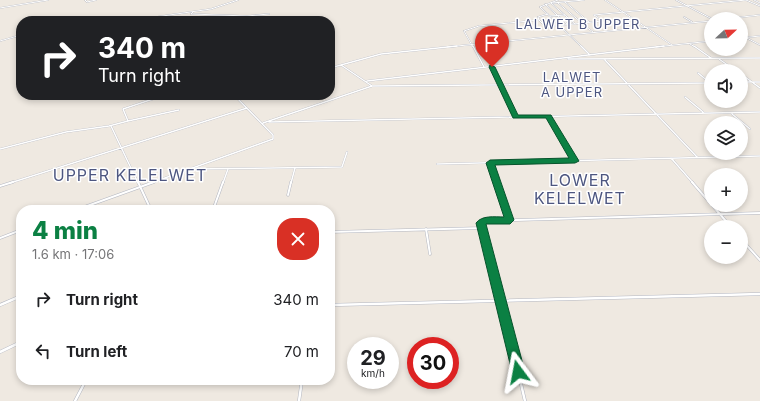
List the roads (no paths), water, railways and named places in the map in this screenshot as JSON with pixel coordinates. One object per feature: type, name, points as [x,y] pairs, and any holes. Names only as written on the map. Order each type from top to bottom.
[{"type":"street","points":[[0,8],[48,0]]},
{"type":"street","points":[[85,0],[88,2],[96,0]]},
{"type":"street","points":[[238,0],[191,14],[247,16],[269,14]]},
{"type":"street","points":[[550,3],[558,0]]},
{"type":"street","points":[[584,0],[550,3],[544,4],[540,7],[590,55]]},
{"type":"street","points":[[605,0],[672,45]]},
{"type":"street","points":[[676,0],[704,16]]},
{"type":"street","points":[[711,0],[717,3]]},
{"type":"street","points":[[484,67],[464,31],[479,26],[538,20],[546,27],[602,22],[595,15],[686,5],[746,0],[760,6]]},
{"type":"street","points":[[754,0],[760,2]]},
{"type":"street","points":[[557,2],[593,32]]},
{"type":"street","points":[[565,2],[590,23]]},
{"type":"street","points":[[550,3],[575,24]]},
{"type":"street","points":[[544,4],[568,25]]},
{"type":"street","points":[[162,16],[203,10]]},
{"type":"street","points":[[538,20],[538,17],[548,14]]},
{"type":"street","points":[[571,14],[578,14]]},
{"type":"street","points":[[550,16],[564,15]]},
{"type":"street","points":[[748,16],[760,15]]},
{"type":"street","points":[[684,17],[693,22]]},
{"type":"street","points":[[335,67],[381,54],[704,21]]},
{"type":"street","points":[[0,41],[16,36]]},
{"type":"street","points":[[748,37],[760,36]]},
{"type":"street","points":[[748,38],[760,45]]},
{"type":"street","points":[[366,81],[704,42]]},
{"type":"street","points":[[689,44],[711,58]]},
{"type":"street","points":[[563,58],[760,58]]},
{"type":"street","points":[[718,58],[726,64]]},
{"type":"street","points":[[604,59],[697,157]]},
{"type":"street","points":[[341,65],[372,86]]},
{"type":"street","points":[[492,67],[516,117]]},
{"type":"street","points":[[698,73],[704,78]]},
{"type":"street","points":[[748,79],[760,88]]},
{"type":"street","points":[[748,82],[760,82]]},
{"type":"street","points":[[335,99],[372,86],[704,83]]},
{"type":"street","points":[[684,97],[704,113]]},
{"type":"street","points":[[128,121],[123,109],[150,100]]},
{"type":"street","points":[[90,205],[273,139],[273,135],[238,100]]},
{"type":"street","points":[[269,122],[332,100]]},
{"type":"street","points":[[0,186],[247,108]]},
{"type":"street","points":[[0,149],[66,132],[109,126],[179,110]]},
{"type":"street","points":[[262,123],[760,112]]},
{"type":"street","points":[[731,113],[750,129]]},
{"type":"street","points":[[548,116],[575,161]]},
{"type":"street","points":[[109,126],[111,126],[148,205]]},
{"type":"street","points":[[191,169],[343,166],[347,152]]},
{"type":"street","points":[[437,164],[760,156]]},
{"type":"street","points":[[671,158],[704,197]]},
{"type":"street","points":[[490,163],[510,220]]},
{"type":"street","points":[[288,195],[295,168]]},
{"type":"street","points":[[215,205],[228,169]]},
{"type":"street","points":[[525,401],[481,223],[484,221],[510,220],[760,213]]},
{"type":"street","points":[[720,214],[725,220]]},
{"type":"street","points":[[335,232],[482,228]]},
{"type":"street","points":[[426,229],[430,254]]},
{"type":"street","points":[[0,238],[16,232]]},
{"type":"street","points":[[748,247],[760,260]]},
{"type":"street","points":[[335,305],[501,299],[760,294]]},
{"type":"street","points":[[0,305],[16,298]]},
{"type":"street","points":[[0,352],[16,344]]},
{"type":"street","points":[[75,401],[83,385]]},
{"type":"street","points":[[299,401],[301,385]]},
{"type":"district","name":"LALWET B UPPER","points":[[578,24]]},
{"type":"district","name":"LALWET A UPPER","points":[[572,84]]},
{"type":"district","name":"UPPER KELELWET","points":[[130,175]]},
{"type":"district","name":"LOWER KELELWET","points":[[580,189]]}]
